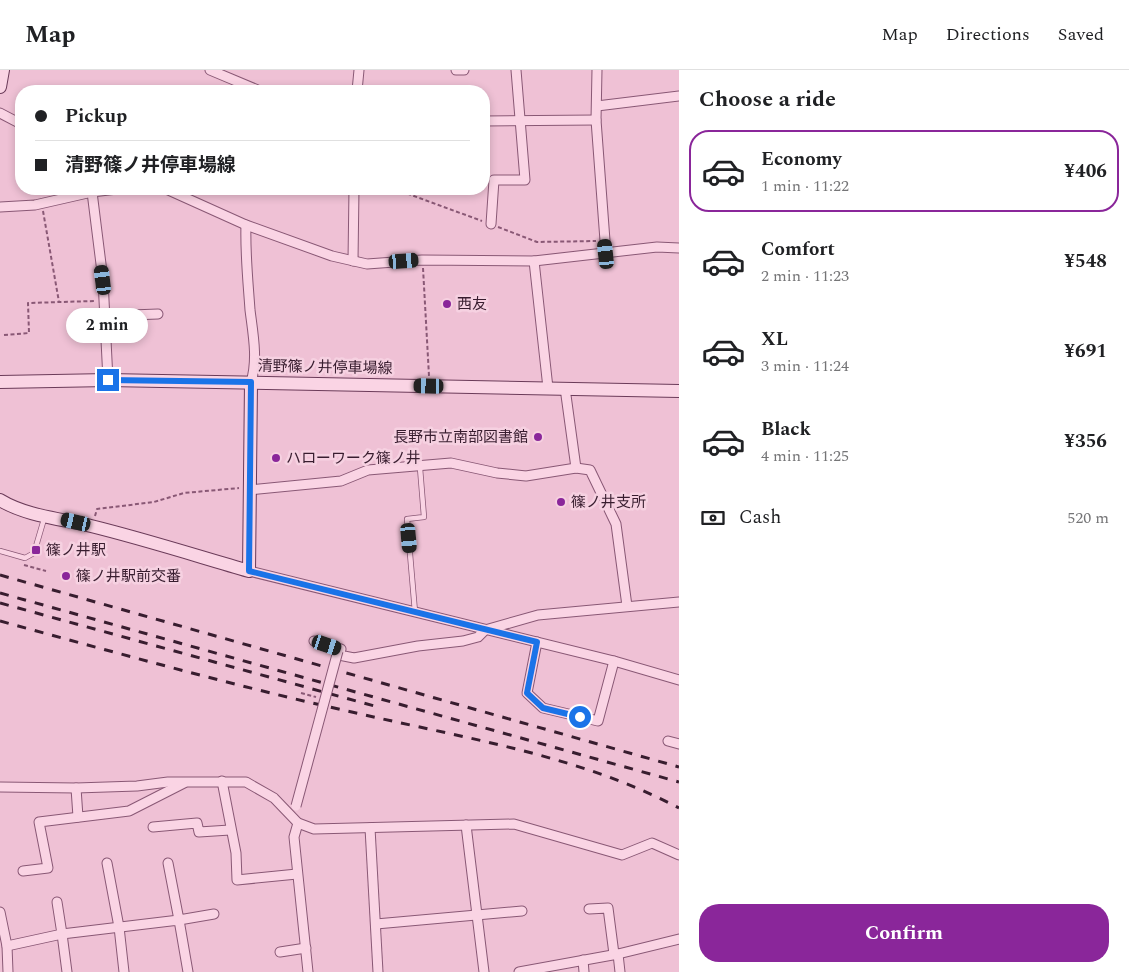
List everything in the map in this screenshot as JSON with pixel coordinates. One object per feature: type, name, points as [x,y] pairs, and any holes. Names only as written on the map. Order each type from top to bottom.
[{"type":"main road","points":[[0,87],[3,70]]},
{"type":"main road","name":"清野篠ノ井停車場線","points":[[0,382],[108,380],[679,391]]},
{"type":"main road","points":[[0,500],[45,515],[91,526],[249,571],[251,382]]},
{"type":"street","points":[[210,70],[246,85]]},
{"type":"street","points":[[358,85],[359,70]]},
{"type":"street","points":[[456,70],[464,70]]},
{"type":"street","points":[[491,224],[494,180],[524,180],[516,70]]},
{"type":"street","points":[[597,70],[598,106],[596,120],[606,254]]},
{"type":"street","points":[[598,106],[679,96]]},
{"type":"street","points":[[0,113],[15,121]]},
{"type":"street","points":[[490,121],[596,120]]},
{"type":"street","points":[[0,207],[41,203],[78,195]]},
{"type":"street","points":[[92,195],[104,301],[108,380]]},
{"type":"street","points":[[179,195],[246,225],[332,256],[367,264],[422,260],[534,261],[657,247],[679,248]]},
{"type":"street","points":[[352,261],[354,195]]},
{"type":"street","points":[[246,225],[245,249],[255,356],[255,370],[251,382]]},
{"type":"street","points":[[534,261],[548,388]]},
{"type":"street","points":[[105,316],[158,314]]},
{"type":"street","points":[[565,388],[576,468]]},
{"type":"street","points":[[249,488],[341,481],[368,470],[420,468],[460,463],[497,473],[526,476],[576,468],[590,470],[616,524],[626,606]]},
{"type":"street","points":[[249,571],[614,661],[679,680]]},
{"type":"street","points":[[314,640],[341,649],[339,655],[354,658],[418,646],[463,641],[478,637],[484,630],[538,615],[679,602]]},
{"type":"street","points":[[537,642],[527,693],[543,708],[598,721],[614,661]]},
{"type":"street","points":[[296,806],[338,651]]},
{"type":"street","points":[[303,758],[320,698]]},
{"type":"street","points":[[668,740],[679,744]]},
{"type":"street","points":[[222,781],[236,853],[237,880],[297,874]]},
{"type":"street","points":[[23,871],[48,868],[38,822],[128,811],[185,782]]},
{"type":"street","points":[[0,787],[76,788],[185,782],[246,782],[274,798],[298,823],[314,829],[514,824],[622,856],[652,843],[679,855]]},
{"type":"street","points":[[76,788],[78,817]]},
{"type":"street","points":[[153,827],[197,823],[199,832],[230,830]]},
{"type":"street","points":[[298,823],[294,837],[308,972]]},
{"type":"street","points":[[466,825],[475,915],[484,972]]},
{"type":"street","points":[[370,828],[378,972]]},
{"type":"street","points":[[107,863],[119,927],[124,972]]},
{"type":"street","points":[[168,863],[188,972]]},
{"type":"street","points":[[57,902],[67,972]]},
{"type":"street","points":[[589,909],[608,908],[620,972]]},
{"type":"street","points":[[376,924],[522,911]]},
{"type":"street","points":[[0,912],[7,946],[8,972]]},
{"type":"street","points":[[7,946],[62,934],[214,914]]},
{"type":"street","points":[[519,972],[616,954],[679,939]]},
{"type":"street","points":[[280,952],[306,948]]},
{"type":"street","points":[[583,960],[584,972]]},
{"type":"lane","points":[[415,613],[407,519],[424,517],[420,468]]},
{"type":"lane","points":[[0,552],[25,558],[34,553],[45,515]]},
{"type":"path","points":[[41,203],[59,302]]},
{"type":"path","points":[[422,260],[429,386]]},
{"type":"path","points":[[4,336],[29,333],[28,303],[104,301]]},
{"type":"path","points":[[91,526],[97,509],[154,502],[184,493],[249,488]]},
{"type":"path","points":[[21,564],[46,571]]},
{"type":"path","points":[[301,693],[320,698]]},
{"type":"railway","points":[[0,575],[679,767]]},
{"type":"railway","points":[[0,593],[679,782]]},
{"type":"railway","points":[[0,603],[378,707]]},
{"type":"railway","points":[[0,621],[273,694],[525,751],[565,762],[642,790],[679,808]]},
{"type":"place","name":"西友","points":[[447,304]]},
{"type":"place","name":"長野市立南部図書館","points":[[538,437]]},
{"type":"place","name":"ハローワーク篠ノ井","points":[[276,458]]},
{"type":"place","name":"篠ノ井支所","points":[[561,502]]},
{"type":"place","name":"篠ノ井駅","points":[[36,550]]},
{"type":"place","name":"篠ノ井駅前交番","points":[[66,576]]},
{"type":"route","points":[[108,380],[251,382],[248,490],[249,571],[537,642],[527,693],[543,708],[580,717]]}]
